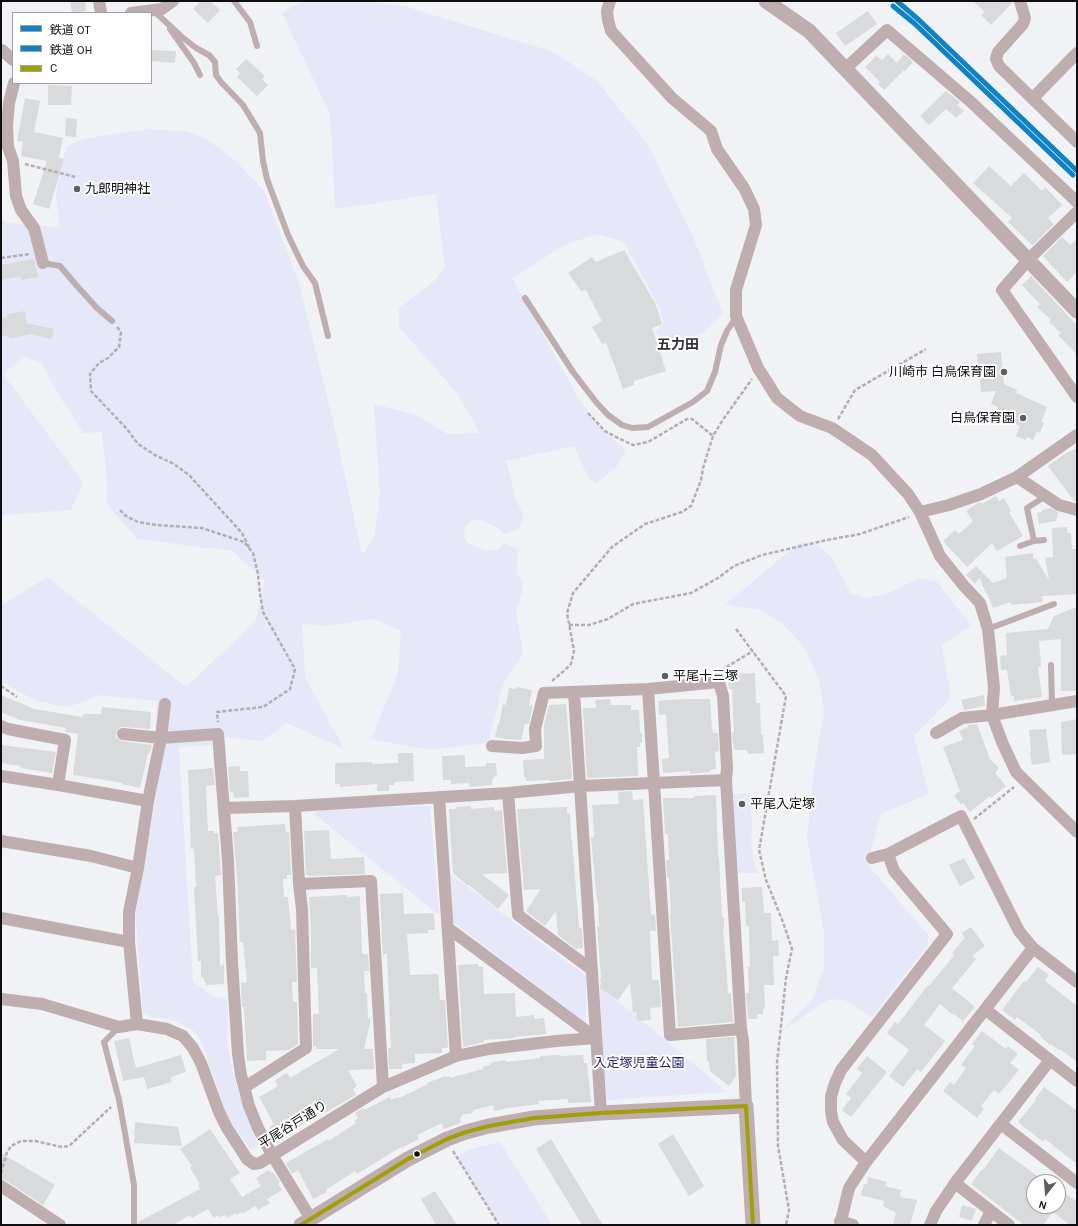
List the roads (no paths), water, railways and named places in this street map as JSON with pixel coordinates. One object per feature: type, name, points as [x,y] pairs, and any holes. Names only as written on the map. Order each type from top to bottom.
[{"type":"street","points":[[99,1],[101,12]]},
{"type":"street","points":[[152,14],[158,14],[173,1]]},
{"type":"street","points":[[610,1],[607,16],[611,30],[672,98],[711,131],[717,148],[744,188],[754,209],[756,225],[736,290],[736,316],[758,368],[777,398],[800,416],[832,428],[872,455],[908,494],[920,512],[940,556],[964,586],[980,602],[988,629],[994,688],[992,715],[1002,742],[1016,772],[1077,832]]},
{"type":"street","points":[[766,1],[809,31],[1077,311]]},
{"type":"street","points":[[1020,1],[1025,18],[1023,24],[998,52],[996,59],[999,66],[1077,142]]},
{"type":"street","points":[[846,68],[887,30],[971,102],[1077,202]]},
{"type":"street","points":[[6,49],[12,58]]},
{"type":"street","points":[[1032,98],[1077,53]]},
{"type":"street","points":[[14,84],[9,103],[7,126],[8,147],[13,161],[16,196],[21,210],[34,228],[41,258]]},
{"type":"street","points":[[1077,212],[1028,259],[1002,290],[1077,398]]},
{"type":"street","points":[[920,512],[950,505],[975,496],[1017,477],[1077,435]]},
{"type":"street","points":[[1017,477],[1059,505],[1077,510]]},
{"type":"street","points":[[492,746],[522,748],[536,746],[536,722],[544,693],[648,689],[719,682],[723,696],[727,768],[726,780],[741,1029],[744,1040],[746,1106],[753,1225]]},
{"type":"street","points":[[648,689],[670,1035],[741,1029]]},
{"type":"street","points":[[574,692],[601,1113]]},
{"type":"street","points":[[936,733],[962,718],[992,715],[1077,701]]},
{"type":"street","points":[[137,1024],[129,942],[130,912],[165,704]]},
{"type":"street","points":[[1,726],[8,729],[65,740],[58,785]]},
{"type":"street","points":[[123,734],[160,738],[218,734],[228,860],[232,962],[238,1054],[249,1106],[258,1128],[306,1222],[408,1159],[466,1132],[488,1126],[534,1118],[601,1113],[746,1106]]},
{"type":"street","points":[[1,776],[148,801]]},
{"type":"street","points":[[224,808],[295,806],[508,793],[581,786],[726,780]]},
{"type":"street","points":[[508,793],[518,915],[591,969]]},
{"type":"street","points":[[439,797],[456,1056]]},
{"type":"street","points":[[245,1087],[306,1048],[302,909],[299,884],[295,806]]},
{"type":"street","points":[[872,858],[888,854],[961,816],[1019,931],[1033,948],[1077,982]]},
{"type":"street","points":[[1,842],[91,856],[138,868]]},
{"type":"street","points":[[866,1162],[843,1140],[833,1122],[831,1097],[835,1083],[841,1070],[947,934],[894,871],[888,854]]},
{"type":"street","points":[[299,884],[371,881],[383,1087]]},
{"type":"street","points":[[1,918],[129,942]]},
{"type":"street","points":[[448,928],[596,1038]]},
{"type":"street","points":[[853,1225],[840,1223],[849,1188],[866,1162],[1033,948]]},
{"type":"street","name":"平尾谷戸通り","points":[[1,999],[42,1004],[119,1027],[137,1024],[167,1029],[183,1036],[193,1048],[201,1063],[219,1112],[227,1128],[248,1159],[254,1164],[272,1155],[383,1087],[456,1056],[489,1049],[596,1038]]},
{"type":"street","points":[[986,1010],[1077,1081]]},
{"type":"street","points":[[930,1225],[936,1211],[955,1183],[1050,1060]]},
{"type":"street","points":[[1001,1124],[1077,1183]]},
{"type":"street","points":[[955,1183],[1009,1225]]},
{"type":"street","points":[[1,1186],[60,1225]]},
{"type":"street","points":[[984,1225],[991,1211]]},
{"type":"lane","points":[[234,1],[250,22],[257,46]]},
{"type":"lane","points":[[158,14],[194,63],[200,75]]},
{"type":"lane","points":[[158,14],[191,45],[209,55],[215,62],[216,75],[243,105],[260,133],[263,161],[267,179],[288,235],[303,266],[315,283],[328,336]]},
{"type":"lane","points":[[41,258],[60,266],[76,286],[112,321]]},
{"type":"lane","points":[[525,298],[573,372],[596,402],[608,415],[622,425],[632,428],[648,427],[693,402],[708,391],[715,372],[721,345],[736,316]]},
{"type":"lane","points":[[1034,542],[1027,508],[1046,496]]},
{"type":"lane","points":[[1020,546],[1044,540]]},
{"type":"lane","points":[[988,629],[1054,604]]},
{"type":"lane","points":[[1051,665],[1052,705]]},
{"type":"lane","points":[[119,1027],[104,1042],[119,1100],[134,1185],[134,1225]]},
{"type":"rail line","name":"OT","points":[[897,1],[919,20],[1077,171]]},
{"type":"rail line","name":"OH","points":[[893,6],[915,24],[1073,175]]},
{"type":"place","name":"九郎明神社","points":[[77,189]]},
{"type":"place","name":"川崎市 白鳥保育園","points":[[1004,372]]},
{"type":"place","name":"白鳥保育園","points":[[1023,418]]},
{"type":"place","name":"平尾十三塚","points":[[665,676]]},
{"type":"place","name":"平尾入定塚","points":[[742,804]]},
{"type":"district","name":"五力田","points":[[678,345]]},
{"type":"park label","name":"入定塚児童公園","points":[[639,1063]]}]
